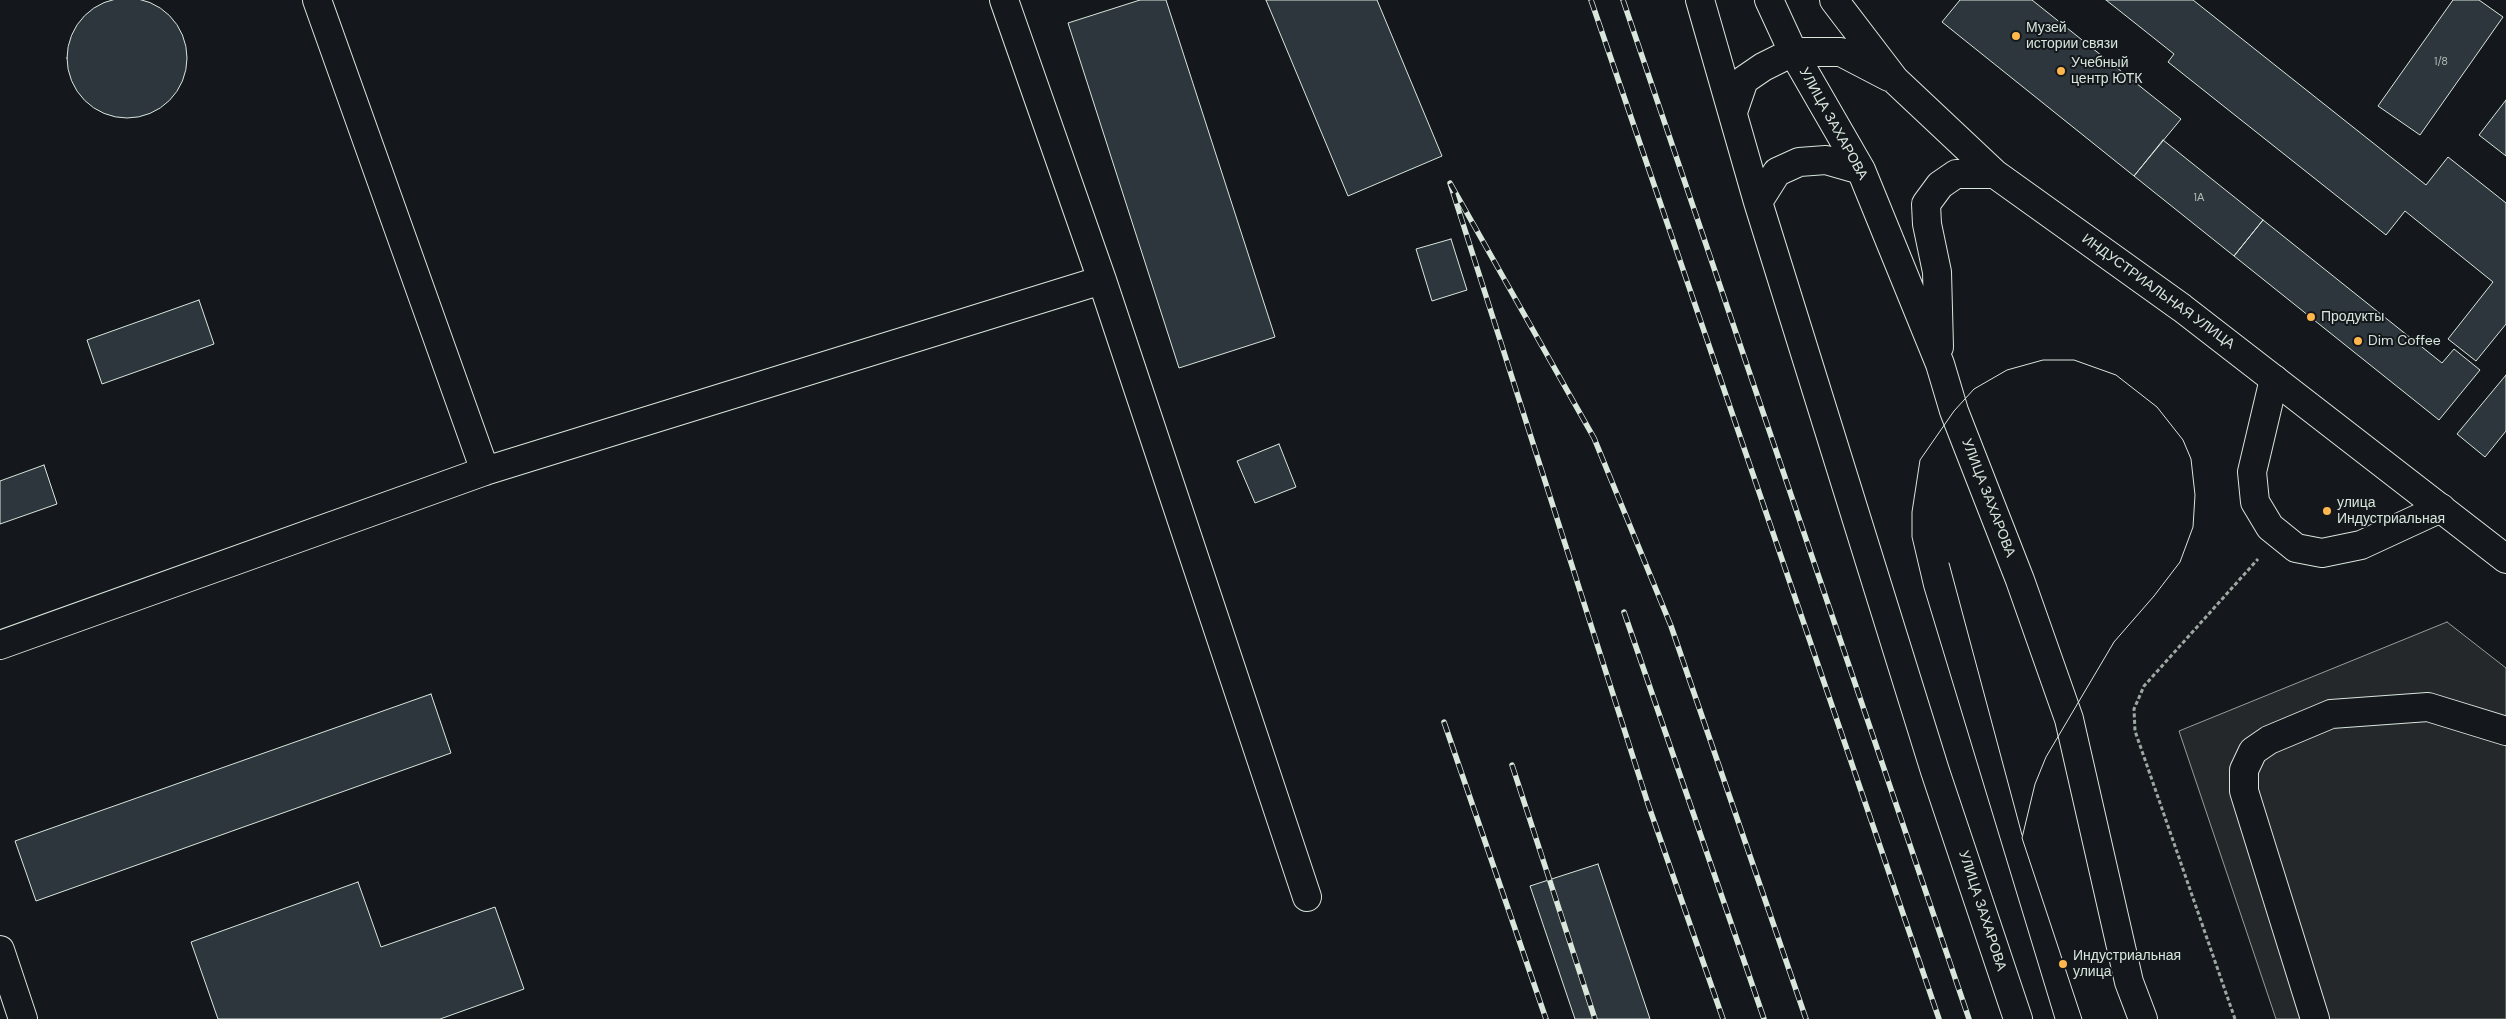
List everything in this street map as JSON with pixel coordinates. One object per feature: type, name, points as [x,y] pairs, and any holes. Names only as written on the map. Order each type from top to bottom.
[{"type":"main road","points":[[317,0],[486,471]]},
{"type":"main road","points":[[1004,0],[1102,280],[1307,897]]},
{"type":"main road","name":"УЛИЦА ЗАХАРОВА","points":[[1700,0],[1758,202],[1935,771],[2018,1019]]},
{"type":"main road","name":"УЛИЦА ЗАХАРОВА","points":[[1769,0],[1793,52],[1860,170],[1940,364],[1954,411],[2020,580],[2069,719],[2129,982],[2142,1019]]},
{"type":"main road","name":"ИНДУСТРИАЛЬНАЯ УЛИЦА","points":[[1842,3],[1895,80],[1995,174],[2182,308],[2506,559]]},
{"type":"main road","points":[[1733,112],[1744,80],[1763,67],[1793,52],[1841,52],[1895,80]]},
{"type":"main road","points":[[1758,202],[1777,172],[1799,162],[1826,160],[1860,170]]},
{"type":"main road","points":[[1940,364],[1938,272],[1927,224],[1926,204],[1940,185],[1956,174],[1995,174]]},
{"type":"main road","points":[[0,645],[486,471],[1102,280]]},
{"type":"main road","points":[[2274,379],[2252,472],[2255,502],[2270,527],[2296,548],[2322,553],[2361,545],[2441,508]]},
{"type":"main road","points":[[2315,1019],[2244,791],[2244,770],[2253,752],[2269,740],[2331,714],[2428,707],[2506,731]]},
{"type":"main road","points":[[0,950],[23,1019]]},
{"type":"path","points":[[2235,1019],[2135,730],[2134,710],[2144,686],[2280,535]]},
{"type":"shaded area","points":[[2447,622],[2506,668],[2506,1019],[2276,1019],[2179,731]]},
{"type":"building","points":[[127,-2],[150,2],[170,15],[183,35],[187,58],[183,81],[170,101],[150,114],[127,118],[104,114],[84,101],[71,81],[67,58],[71,35],[84,15],[104,2]]},
{"type":"building","points":[[1140,0],[1166,0],[1275,337],[1179,368],[1068,23]]},
{"type":"building","points":[[1266,0],[1377,0],[1442,156],[1348,196]]},
{"type":"building","name":"Учебный центр ЮТК","points":[[1960,0],[2032,0],[2181,119],[2134,176],[1942,22]]},
{"type":"building","points":[[2106,0],[2193,0],[2426,185],[2448,157],[2506,203],[2506,324],[2476,361],[2448,339],[2493,282],[2405,211],[2386,235],[2168,62],[2174,54]]},
{"type":"building","points":[[2453,0],[2479,0],[2503,17],[2420,135],[2378,106]]},
{"type":"building","points":[[2506,100],[2506,156],[2479,135]]},
{"type":"building","points":[[2163,140],[2263,220],[2234,256],[2134,176]]},
{"type":"building","points":[[2263,220],[2442,363],[2454,349],[2480,370],[2439,420],[2234,256]]},
{"type":"building","points":[[1451,239],[1467,290],[1432,301],[1416,249]]},
{"type":"building","points":[[199,300],[214,344],[102,384],[87,340]]},
{"type":"building","points":[[2506,375],[2506,431],[2485,457],[2457,434]]},
{"type":"building","points":[[1279,444],[1296,487],[1255,503],[1237,461]]},
{"type":"building","points":[[44,465],[57,504],[0,524],[0,481]]},
{"type":"building","points":[[431,694],[451,753],[36,901],[15,841]]},
{"type":"building","points":[[1598,864],[1650,1019],[1575,1019],[1530,886]]},
{"type":"building","points":[[358,882],[381,947],[495,907],[524,989],[440,1019],[218,1019],[191,942]]},
{"type":"tram line","points":[[2055,1019],[1924,588],[1912,537],[1912,512],[1920,460],[1954,411],[1974,389],[2007,370],[2043,360],[2074,360],[2116,375],[2157,407],[2183,440],[2191,459],[2195,495],[2193,527],[2180,562],[2154,596],[2114,642],[2046,757],[2035,784],[2022,838],[2082,1019]]},
{"type":"tram line","points":[[1949,563],[2022,835]]},
{"type":"railway","points":[[1591,0],[1939,1019]]},
{"type":"railway","points":[[1623,0],[1969,1019]]},
{"type":"railway","points":[[1723,1019],[1648,804],[1450,183],[1594,438],[1671,626],[1806,1019]]},
{"type":"railway","points":[[1624,612],[1764,1019]]},
{"type":"railway","points":[[1444,722],[1546,1019]]},
{"type":"railway","points":[[1512,765],[1595,1019]]},
{"type":"place","name":"Музей истории связи","points":[[2016,36]]},
{"type":"place","name":"Учебный центр ЮТК","points":[[2061,71]]},
{"type":"place","name":"Продукты","points":[[2311,317]]},
{"type":"place","name":"Dim Coffee","points":[[2358,341]]},
{"type":"place","name":"улица Индустриальная","points":[[2327,511]]},
{"type":"place","name":"Индустриальная улица","points":[[2063,964]]}]
